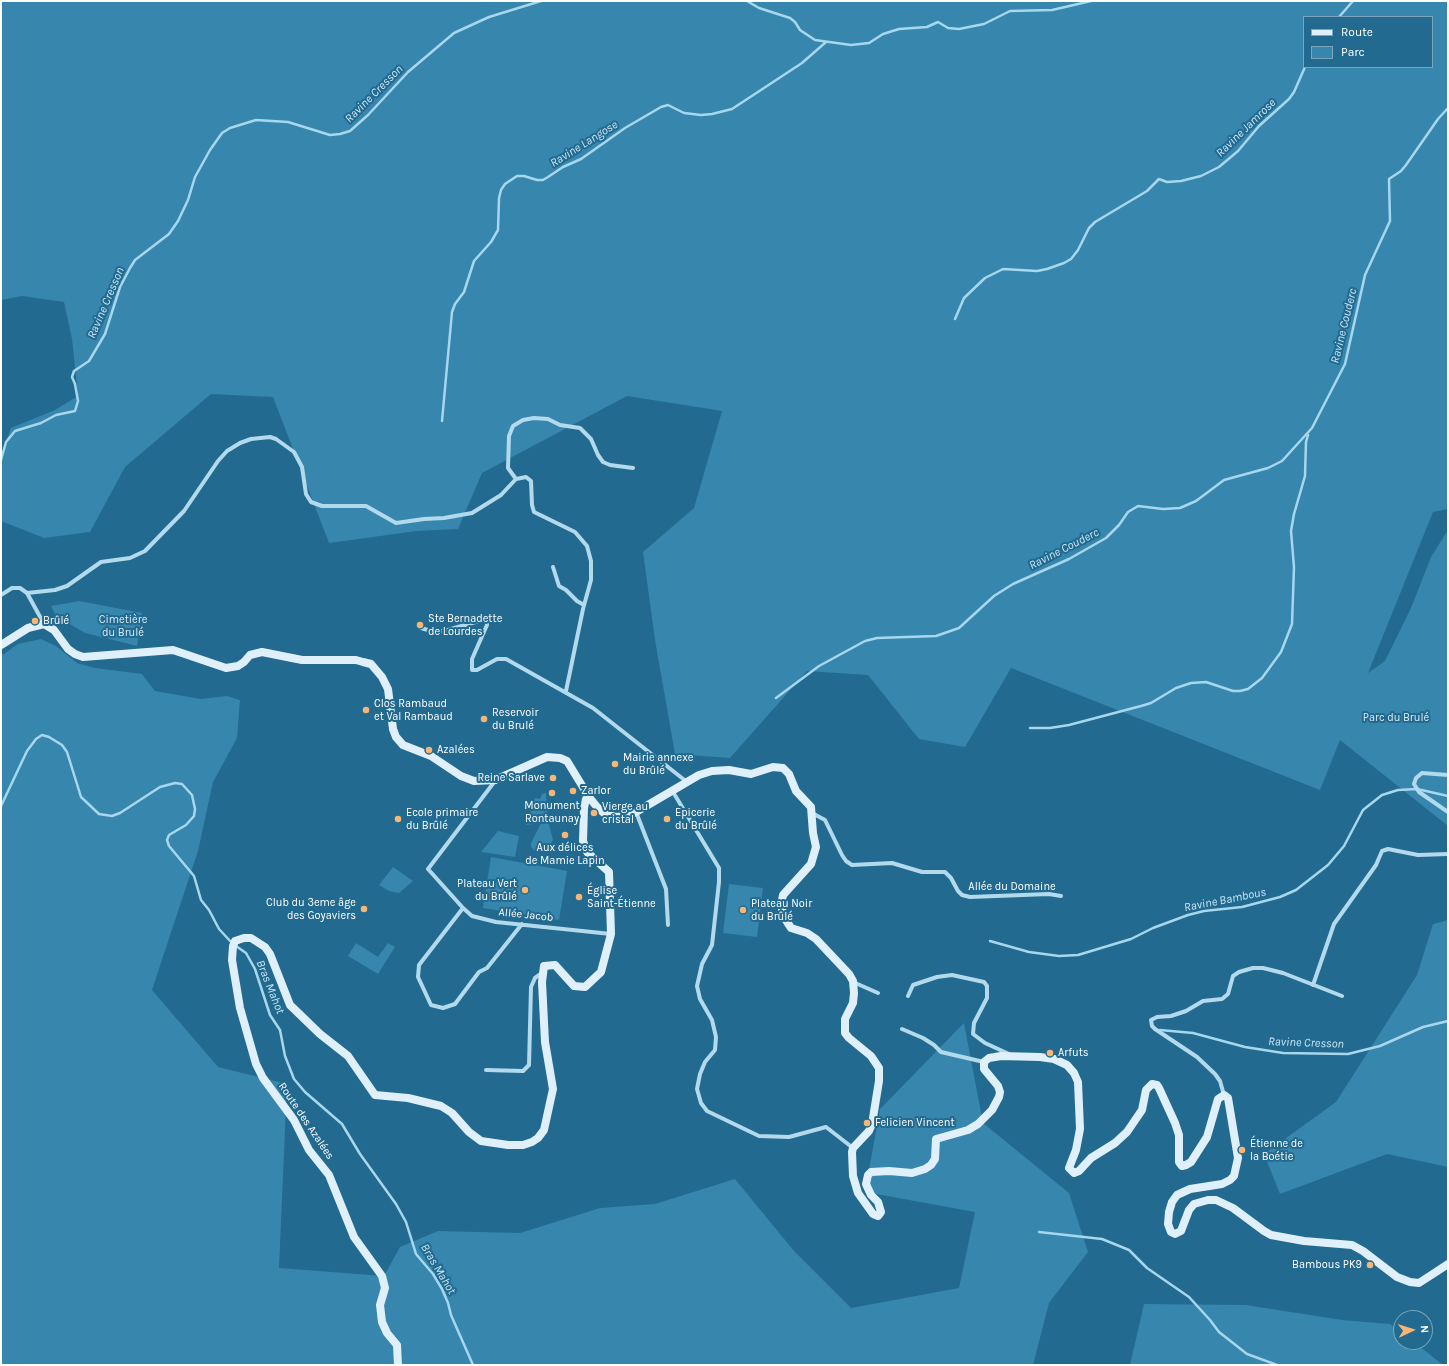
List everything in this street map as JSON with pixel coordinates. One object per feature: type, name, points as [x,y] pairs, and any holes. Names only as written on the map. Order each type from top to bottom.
[{"type":"main road","points":[[1,645],[28,628],[44,624],[54,630],[68,649],[75,654],[84,657],[173,650],[226,668],[238,666],[250,655],[262,652],[279,657],[302,660],[356,660],[371,664],[382,677],[389,696],[395,733],[403,745],[430,756],[468,779],[483,782],[495,780],[540,760],[554,756],[567,761],[589,797],[597,807],[610,816],[626,816],[636,812],[673,792],[699,775],[720,769],[751,774],[773,768],[783,768],[789,774],[796,791],[810,807],[816,847],[814,857],[802,875],[783,895],[781,900],[782,911],[786,923],[791,928],[807,933],[816,939],[849,974],[853,981],[853,1002],[845,1020],[844,1027],[849,1038],[871,1056],[878,1068],[879,1081],[872,1124],[869,1131],[853,1148],[853,1176],[858,1192],[873,1214],[878,1216],[881,1213],[880,1207],[871,1195],[866,1184],[868,1175],[872,1172],[889,1171],[912,1173],[925,1169],[931,1165],[935,1159],[936,1139],[968,1130],[978,1124],[992,1110],[999,1098],[1000,1092],[998,1086],[984,1069],[984,1062],[989,1058],[1001,1056],[1054,1059],[1067,1066],[1077,1081],[1080,1101],[1080,1129],[1076,1150],[1069,1168],[1074,1173],[1079,1171],[1091,1158],[1115,1143],[1127,1132],[1142,1110],[1146,1090],[1152,1084],[1157,1085],[1159,1088],[1175,1123],[1179,1135],[1179,1162],[1182,1166],[1191,1162],[1207,1137],[1218,1099],[1224,1095],[1228,1098],[1231,1108],[1238,1158],[1234,1176],[1222,1184],[1190,1189],[1177,1195],[1172,1202],[1169,1212],[1168,1224],[1171,1232],[1175,1234],[1181,1231],[1189,1210],[1194,1204],[1208,1200],[1216,1200],[1233,1208],[1271,1235],[1304,1241],[1352,1246],[1363,1251],[1397,1277],[1410,1282],[1419,1282],[1448,1264]]},
{"type":"main road","points":[[543,973],[544,966],[555,965],[574,986],[585,987],[601,972],[611,934],[609,872],[587,852],[583,841],[584,808],[586,799],[589,797]]},
{"type":"main road","name":"Route des Azalées","points":[[398,1365],[397,1344],[387,1333],[382,1322],[380,1305],[385,1288],[382,1276],[354,1237],[329,1175],[309,1150],[294,1120],[269,1087],[259,1069],[240,1008],[232,960],[233,946],[235,941],[244,938],[251,938],[259,942],[270,954],[290,1005],[320,1034],[348,1056],[375,1095],[408,1098],[441,1106],[452,1113],[472,1135],[493,1144],[523,1145],[538,1138],[544,1130],[553,1089],[546,1042],[543,973]]},
{"type":"street","points":[[516,479],[508,468],[509,436],[513,426],[523,420],[534,418],[548,419],[560,425],[580,428],[591,438],[603,462],[610,465],[634,468]]},
{"type":"street","points":[[27,592],[55,590],[67,586],[101,562],[130,558],[145,551],[184,511],[218,461],[228,451],[240,443],[251,439],[270,437],[276,439],[294,452],[302,467],[306,494],[312,502],[322,506],[366,506],[396,523],[444,518],[472,513],[501,495],[516,479],[524,476],[531,481],[532,505],[536,514],[575,532],[582,538],[587,546],[592,561],[592,573],[566,691]]},
{"type":"street","points":[[553,567],[559,586],[584,605]]},
{"type":"street","points":[[1,595],[12,588],[20,588],[27,592],[44,624]]},
{"type":"street","points":[[421,628],[430,631],[444,631],[486,620],[487,625],[472,660],[472,670],[477,670],[497,659],[506,659],[566,691],[609,720],[687,782]]},
{"type":"street","points":[[1448,775],[1422,773],[1416,778],[1414,784],[1419,792],[1448,812]]},
{"type":"street","name":"Allée Jacob","points":[[495,780],[428,869],[472,916],[522,924],[611,934]]},
{"type":"street","points":[[673,792],[719,868],[719,882],[712,945],[702,964],[697,986],[700,999],[712,1020],[716,1037],[715,1050],[705,1062],[700,1074],[697,1089],[701,1103],[707,1111],[759,1136],[789,1137],[826,1127],[853,1148]]},
{"type":"street","points":[[636,812],[666,888],[668,925]]},
{"type":"street","name":"Allée du Domaine","points":[[812,813],[825,820],[842,855],[846,861],[852,865],[892,863],[922,872],[945,872],[951,878],[958,892],[962,895],[970,897],[1049,894],[1061,896]]},
{"type":"street","points":[[1313,986],[1334,924],[1376,865],[1382,851],[1388,849],[1418,855],[1448,854]]},
{"type":"street","points":[[463,908],[419,965],[418,977],[431,1005],[443,1008],[455,1004],[479,972],[487,968],[522,924]]},
{"type":"street","points":[[1224,1095],[1220,1081],[1215,1074],[1196,1057],[1155,1029],[1152,1026],[1151,1020],[1157,1016],[1171,1016],[1186,1011],[1203,1001],[1225,997],[1233,976],[1238,972],[1246,970],[1263,968],[1283,973],[1313,986],[1342,996]]},
{"type":"street","points":[[486,1070],[523,1071],[529,1065],[531,987],[535,978],[543,973]]},
{"type":"street","points":[[908,996],[913,985],[937,977],[952,975],[984,982],[987,986],[986,998],[974,1022],[973,1034],[1004,1052],[1024,1058]]},
{"type":"street","points":[[853,981],[878,993]]},
{"type":"street","points":[[902,1029],[923,1038],[934,1045],[941,1052],[984,1062]]},
{"type":"green space","name":"Parc du Brulé","points":[[1,1],[1448,1],[1448,509],[1433,512],[1368,673],[1385,661],[1411,608],[1431,557],[1448,530],[1448,826],[1340,740],[1320,790],[1011,668],[965,747],[919,739],[868,675],[807,671],[730,758],[675,754],[655,640],[643,552],[694,508],[722,411],[627,396],[482,473],[458,529],[417,531],[329,543],[273,397],[211,394],[125,467],[90,532],[44,538],[1,521],[1,454],[11,428],[55,410],[78,396],[72,339],[64,302],[22,296],[1,300]]},
{"type":"green space","name":"Cimetière du Brulé","points":[[79,601],[142,613],[137,646],[85,633],[56,616],[51,606]]},
{"type":"green space","points":[[41,639],[56,646],[77,663],[95,668],[142,674],[155,691],[201,699],[227,696],[240,700],[237,738],[213,782],[198,851],[152,990],[218,1067],[287,1084],[279,1268],[384,1276],[400,1247],[438,1231],[520,1233],[600,1208],[655,1204],[735,1179],[794,1251],[851,1308],[959,1288],[975,1212],[865,1192],[880,1109],[964,1023],[983,1123],[1069,1193],[1088,1252],[1049,1303],[1033,1365],[1,1365],[1,656],[18,644]]},
{"type":"green space","points":[[546,793],[548,821],[553,840],[547,849],[537,853],[531,847],[531,843],[541,823],[526,825],[535,798],[540,799],[542,794]]},
{"type":"green space","points":[[498,831],[519,836],[515,857],[481,852]]},
{"type":"green space","name":"Plateau Vert du Brûlé","points":[[491,857],[567,871],[559,920],[483,908]]},
{"type":"green space","points":[[393,867],[413,881],[399,893],[389,891],[379,885]]},
{"type":"green space","name":"Plateau Noir du Brûlé","points":[[729,884],[763,888],[757,937],[723,933]]},
{"type":"green space","points":[[1448,920],[1448,1167],[1387,1154],[1280,1194],[1264,1154],[1336,1102],[1417,975],[1433,924]]},
{"type":"green space","points":[[356,943],[378,957],[388,943],[395,947],[378,974],[348,956]]},
{"type":"green space","points":[[1144,1304],[1246,1305],[1342,1320],[1390,1324],[1393,1326],[1393,1350],[1424,1350],[1443,1365],[1130,1365]]},
{"type":"waterway","name":"Ravine Cresson","points":[[1,460],[6,442],[15,431],[41,423],[56,415],[75,411],[78,401],[75,384],[72,377],[74,371],[89,361],[105,334],[120,287],[135,260],[169,234],[178,221],[188,200],[195,177],[210,150],[222,133],[230,128],[256,120],[288,122],[330,135],[350,131],[368,115],[408,72],[454,33],[489,17],[541,1]]},
{"type":"waterway","name":"Ravine Cresson","points":[[747,1],[759,8],[790,18],[795,22],[800,30],[815,40],[851,45],[869,43],[883,34],[899,29],[927,27],[938,22],[948,28],[959,29],[984,24],[1010,11],[1052,10],[1091,1]]},
{"type":"waterway","name":"Ravine Jamrose","points":[[1340,16],[1353,1]]},
{"type":"waterway","name":"Ravine Langose","points":[[442,421],[452,312],[455,304],[464,292],[474,261],[491,242],[498,230],[499,198],[501,190],[505,184],[517,176],[543,180],[563,167],[581,159],[625,128],[661,107],[668,105],[684,113],[701,115],[732,109],[802,63],[826,42]]},
{"type":"waterway","name":"Ravine Jamrose","points":[[955,319],[964,298],[985,278],[1003,269],[1037,271],[1064,263],[1071,259],[1078,250],[1089,228],[1095,222],[1147,191],[1159,179],[1167,182],[1181,181],[1201,176],[1219,167],[1238,151],[1259,126],[1289,99],[1294,92],[1305,68]]},
{"type":"waterway","name":"Ravine Couderc","points":[[776,698],[819,666],[865,641],[877,638],[936,636],[959,628],[994,596],[1013,584],[1069,559],[1106,538],[1119,525],[1128,512],[1138,506],[1163,509],[1180,508],[1196,501],[1224,480],[1268,468],[1282,461],[1312,428],[1345,364],[1365,275],[1390,221],[1389,179],[1401,171],[1406,165],[1438,119],[1448,108]]},
{"type":"waterway","points":[[1030,728],[1050,728],[1069,725],[1141,706],[1151,703],[1176,688],[1191,683],[1206,682],[1233,691],[1240,691],[1248,689],[1262,678],[1281,652],[1292,624],[1294,567],[1291,531],[1294,514],[1305,476],[1306,442],[1308,435]]},
{"type":"waterway","name":"Bras Mahot","points":[[1,806],[27,751],[36,739],[42,735],[49,737],[62,745],[67,752],[81,797],[99,814],[112,816],[120,813],[160,787],[175,783],[182,784],[192,795],[195,809],[194,816],[186,825],[169,835],[167,840],[169,846],[194,876],[201,900],[209,910],[219,929],[232,943]]},
{"type":"waterway","name":"Ravine Bambous","points":[[990,941],[1029,952],[1059,956],[1078,955],[1131,939],[1153,928],[1188,915],[1204,911],[1242,907],[1280,897],[1296,890],[1328,865],[1344,846],[1363,810],[1382,795],[1398,790],[1417,789],[1448,796]]},
{"type":"waterway","name":"Bras Mahot","points":[[236,946],[246,953],[255,969],[270,1015],[280,1030],[285,1056],[294,1079],[305,1092],[342,1124],[360,1154],[396,1204],[406,1222],[416,1254],[433,1274],[442,1289],[451,1315],[473,1365]]},
{"type":"waterway","name":"Ravine Cresson","points":[[1160,1030],[1193,1033],[1245,1047],[1283,1053],[1348,1054],[1380,1046],[1423,1027],[1448,1021]]},
{"type":"waterway","points":[[1039,1232],[1102,1239],[1129,1250],[1147,1268],[1189,1297],[1219,1332],[1247,1354],[1277,1365]]},
{"type":"place","name":"Brûlé","points":[[35,621]]},
{"type":"place","name":"Ste Bernadette de Lourdes","points":[[420,625]]},
{"type":"place","name":"Clos Rambaud et Val Rambaud","points":[[366,710]]},
{"type":"place","name":"Reservoir du Brulé","points":[[484,719]]},
{"type":"place","name":"Azalées","points":[[429,750]]},
{"type":"place","name":"Mairie annexe du Brûlé","points":[[615,764]]},
{"type":"place","name":"Reine Sarlave","points":[[553,778]]},
{"type":"place","name":"Zarlor","points":[[573,791]]},
{"type":"place","name":"Monument Rontaunay","points":[[552,793]]},
{"type":"place","name":"Vierge au cristal","points":[[594,813]]},
{"type":"place","name":"Ecole primaire du Brûlé","points":[[398,819]]},
{"type":"place","name":"Epicerie du Brûlé","points":[[667,819]]},
{"type":"place","name":"Aux délices de Mamie Lapin","points":[[565,835]]},
{"type":"place","name":"Plateau Vert du Brûlé","points":[[525,890]]},
{"type":"place","name":"Église Saint-Étienne","points":[[579,897]]},
{"type":"place","name":"Club du 3eme âge des Goyaviers","points":[[364,909]]},
{"type":"place","name":"Plateau Noir du Brûlé","points":[[743,910]]},
{"type":"place","name":"Arfuts","points":[[1050,1053]]},
{"type":"place","name":"Felicien Vincent","points":[[867,1123]]},
{"type":"place","name":"Étienne de la Boétie","points":[[1242,1150]]},
{"type":"place","name":"Bambous PK9","points":[[1370,1265]]}]
